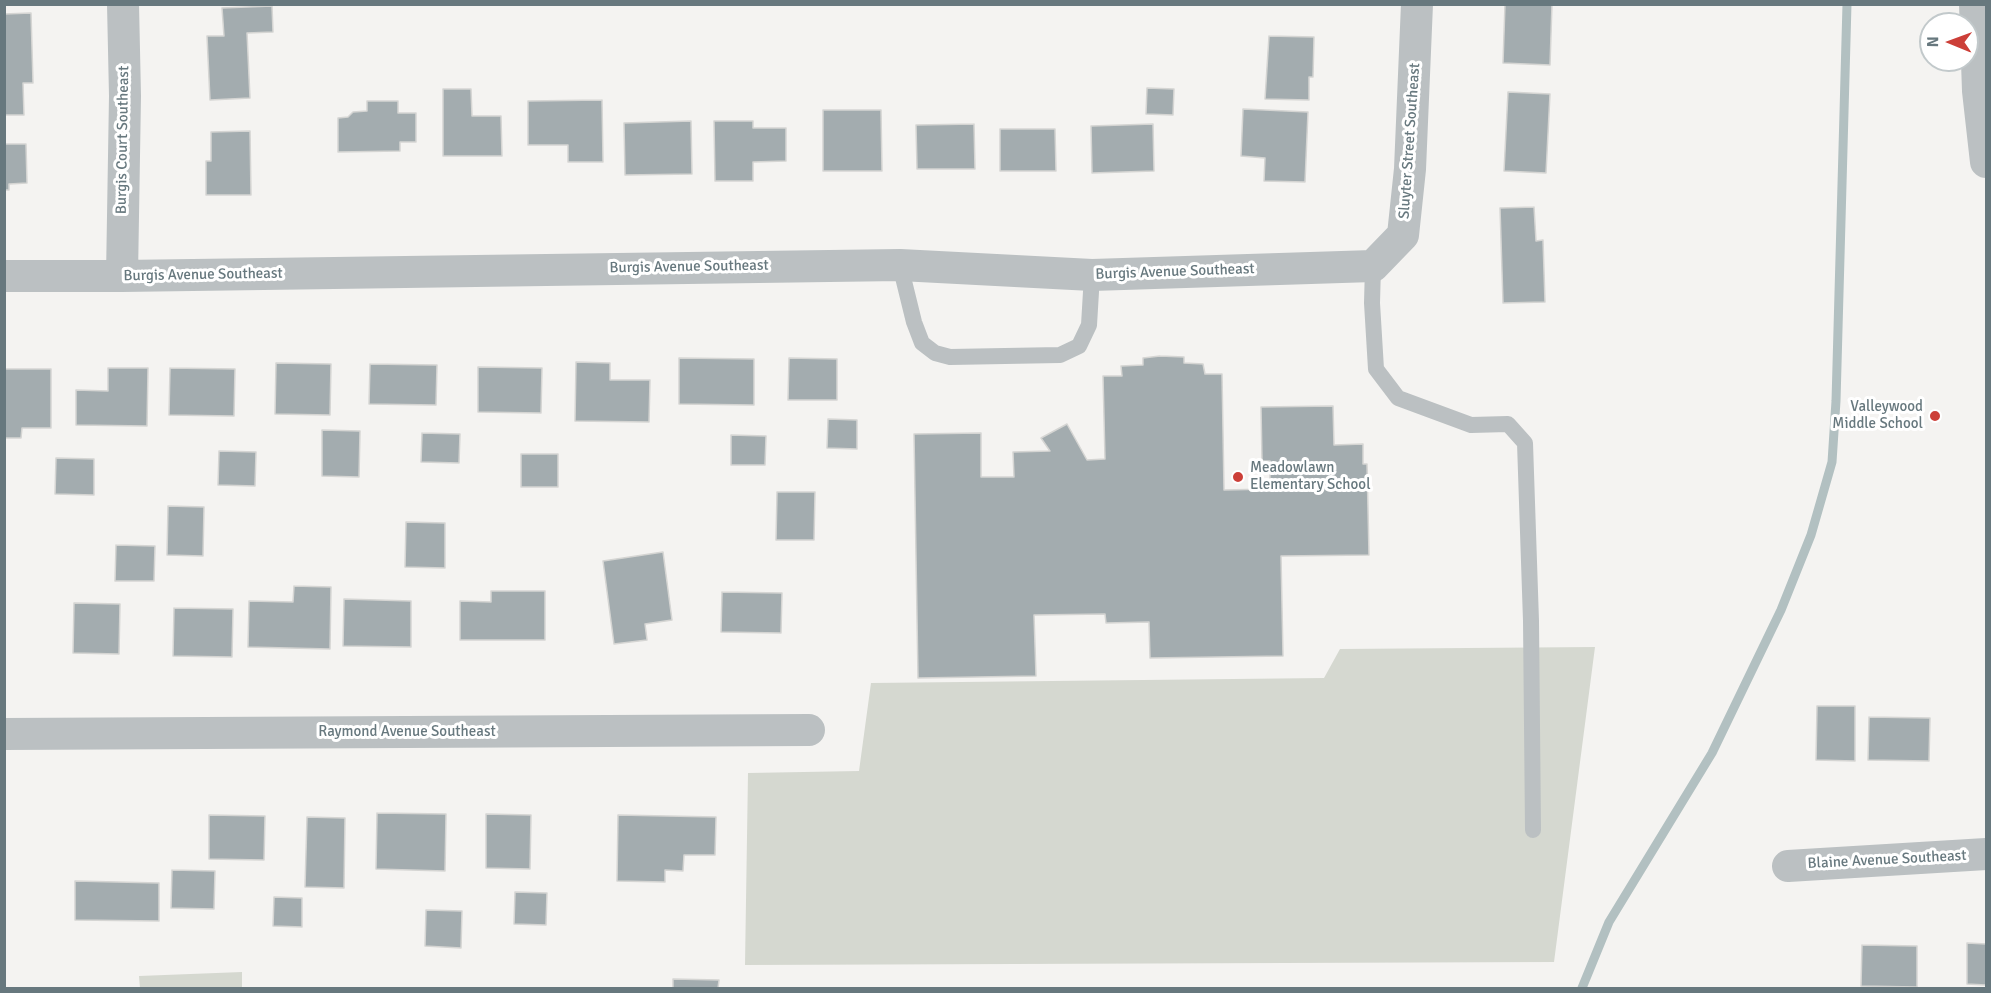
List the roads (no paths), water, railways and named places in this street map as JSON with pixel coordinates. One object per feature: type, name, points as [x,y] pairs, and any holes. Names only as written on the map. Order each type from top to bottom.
[{"type":"street","name":"Burgis Court Southeast","points":[[122,276],[125,96],[123,4]]},
{"type":"street","name":"Sluyter Street Southeast","points":[[1373,266],[1403,236],[1410,169],[1417,4]]},
{"type":"street","points":[[1979,9],[1978,91],[1986,162]]},
{"type":"street","name":"Burgis Avenue Southeast","points":[[4,276],[900,265],[1092,275],[1373,266]]},
{"type":"street","name":"Raymond Avenue Southeast","points":[[4,734],[809,730]]},
{"type":"street","name":"Blaine Avenue Southeast","points":[[1788,866],[1986,854]]},
{"type":"lane","points":[[900,265],[914,322],[922,343],[935,353],[950,357],[1060,355],[1079,346],[1089,325],[1092,275]]},
{"type":"lane","points":[[1373,266],[1372,303],[1376,369],[1398,398],[1471,425],[1508,424],[1525,443],[1531,621],[1533,830]]},
{"type":"waterway","points":[[1582,988],[1609,922],[1712,753],[1781,610],[1811,535],[1832,462],[1836,401],[1847,4]]},
{"type":"place","name":"Valleywood Middle School","points":[[1935,416]]},
{"type":"place","name":"Meadowlawn Elementary School","points":[[1238,477]]}]
